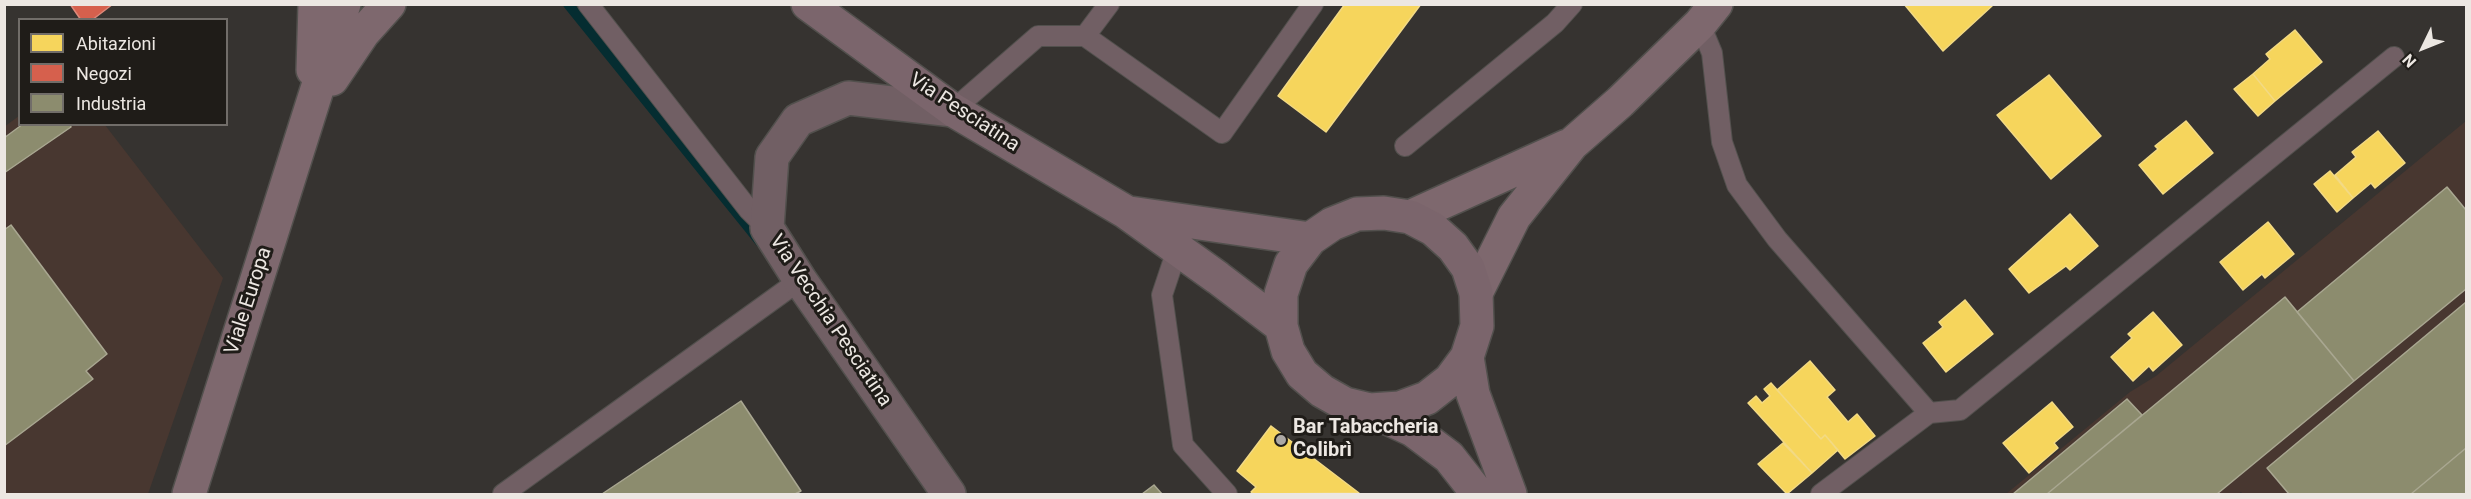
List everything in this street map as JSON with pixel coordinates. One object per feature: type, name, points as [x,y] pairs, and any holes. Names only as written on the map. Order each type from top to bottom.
[{"type":"main road","name":"Viale Europa","points":[[313,107],[315,4]]},
{"type":"main road","name":"Viale Europa","points":[[189,495],[344,4]]},
{"type":"main road","name":"Viale Europa","points":[[313,107],[363,33],[389,4]]},
{"type":"main road","name":"Via Pesciatina","points":[[808,4],[953,110],[1126,212],[1281,326]]},
{"type":"main road","points":[[1476,294],[1514,217],[1572,144],[1620,102],[1708,14]]},
{"type":"main road","points":[[1410,217],[1572,144]]},
{"type":"main road","name":"Via Pesciatina","points":[[1126,212],[1310,239]]},
{"type":"main road","points":[[1370,410],[1400,408],[1427,398],[1450,380],[1467,357],[1477,326],[1476,294],[1468,268],[1454,247],[1433,229],[1410,217],[1384,213],[1357,214],[1332,224],[1310,239],[1291,264],[1281,294],[1281,326],[1288,351],[1302,374],[1322,392],[1345,404],[1370,410],[1413,430],[1449,457],[1473,493]]},
{"type":"main road","points":[[1467,357],[1473,394],[1510,495]]},
{"type":"street","name":"Via Vecchia Pesciatina","points":[[949,495],[800,280],[767,228],[772,157],[798,120],[848,98],[953,110]]},
{"type":"lane","points":[[588,4],[749,210],[767,228]]},
{"type":"lane","points":[[1085,36],[1108,4]]},
{"type":"lane","points":[[953,110],[1038,36],[1085,36],[1222,133],[1313,4]]},
{"type":"lane","points":[[1405,146],[1555,23],[1572,4]]},
{"type":"lane","points":[[1708,14],[1722,142],[1737,185],[1777,239],[1929,412]]},
{"type":"lane","points":[[1821,495],[1929,412],[1960,410],[2394,57]]},
{"type":"lane","points":[[1177,250],[1162,295],[1183,445],[1227,495]]},
{"type":"lane","points":[[503,495],[800,280]]},
{"type":"shaded area","points":[[18,117],[18,126],[106,126],[223,278],[148,494],[5,494],[4,127]]},
{"type":"shaded area","points":[[2466,121],[2466,494],[2243,494],[2241,492],[2238,494],[2006,494],[2130,392],[2156,376]]},
{"type":"building: Abitazioni","points":[[1345,4],[1421,4],[1326,132],[1278,96]]},
{"type":"building: Abitazioni","points":[[1904,4],[1991,4],[1992,6],[1943,51]]},
{"type":"building: Abitazioni","points":[[2295,30],[2322,62],[2275,101],[2253,74],[2270,59],[2266,54]]},
{"type":"building: Abitazioni","points":[[2253,74],[2275,101],[2258,116],[2234,89]]},
{"type":"building: Abitazioni","points":[[2049,75],[2101,136],[2051,179],[1997,115]]},
{"type":"building: Abitazioni","points":[[2186,121],[2213,153],[2163,194],[2139,165],[2158,149],[2155,146]]},
{"type":"building: Abitazioni","points":[[2378,131],[2405,163],[2375,188],[2371,183],[2353,198],[2335,175],[2356,157],[2352,152]]},
{"type":"building: Abitazioni","points":[[2330,171],[2353,198],[2337,212],[2314,184]]},
{"type":"building: Abitazioni","points":[[2070,214],[2098,246],[2070,270],[2066,266],[2029,293],[2009,269]]},
{"type":"building: Abitazioni","points":[[2268,222],[2294,254],[2265,278],[2262,274],[2243,290],[2220,262]]},
{"type":"building: Abitazioni","points":[[1965,300],[1993,334],[1946,372],[1923,343],[1943,327],[1939,322]]},
{"type":"building: Abitazioni","points":[[2153,312],[2182,345],[2153,371],[2149,366],[2133,381],[2111,357],[2132,338],[2128,334]]},
{"type":"building: Abitazioni","points":[[1810,361],[1835,390],[1827,397],[1848,422],[1857,414],[1875,436],[1845,459],[1825,435],[1821,439],[1777,390]]},
{"type":"building: Abitazioni","points":[[1771,383],[1821,439],[1825,435],[1838,450],[1812,473],[1748,403],[1756,396],[1762,403],[1770,396],[1764,389]]},
{"type":"building: Abitazioni","points":[[2052,402],[2073,427],[2054,443],[2058,448],[2029,473],[2003,443]]},
{"type":"building: Abitazioni","points":[[1271,426],[1359,493],[1254,494],[1251,492],[1256,487],[1237,471]]},
{"type":"building: Abitazioni","points":[[1783,443],[1812,473],[1787,494],[1758,464]]},
{"type":"building: Negozi","points":[[70,4],[113,4],[95,18],[80,18]]},
{"type":"building: Industria","points":[[20,126],[71,127],[4,173],[4,138]]},
{"type":"building: Industria","points":[[2447,187],[2466,210],[2466,289],[2354,381],[2297,312]]},
{"type":"building: Industria","points":[[11,225],[107,354],[86,371],[93,379],[4,446],[4,230]]},
{"type":"building: Industria","points":[[2285,297],[2354,381],[2217,494],[2047,494]]},
{"type":"building: Industria","points":[[2466,302],[2466,448],[2411,494],[2289,494],[2267,468]]},
{"type":"building: Industria","points":[[2127,399],[2142,415],[2047,494],[2013,494]]},
{"type":"building: Industria","points":[[741,401],[801,491],[795,494],[602,494]]},
{"type":"building: Industria","points":[[2466,448],[2466,494],[2411,494]]},
{"type":"building: Industria","points":[[1154,485],[1162,494],[1142,494]]},
{"type":"waterway","points":[[568,4],[761,243]]},
{"type":"place","name":"Bar Tabaccheria Colibrì","points":[[1281,440]]}]
